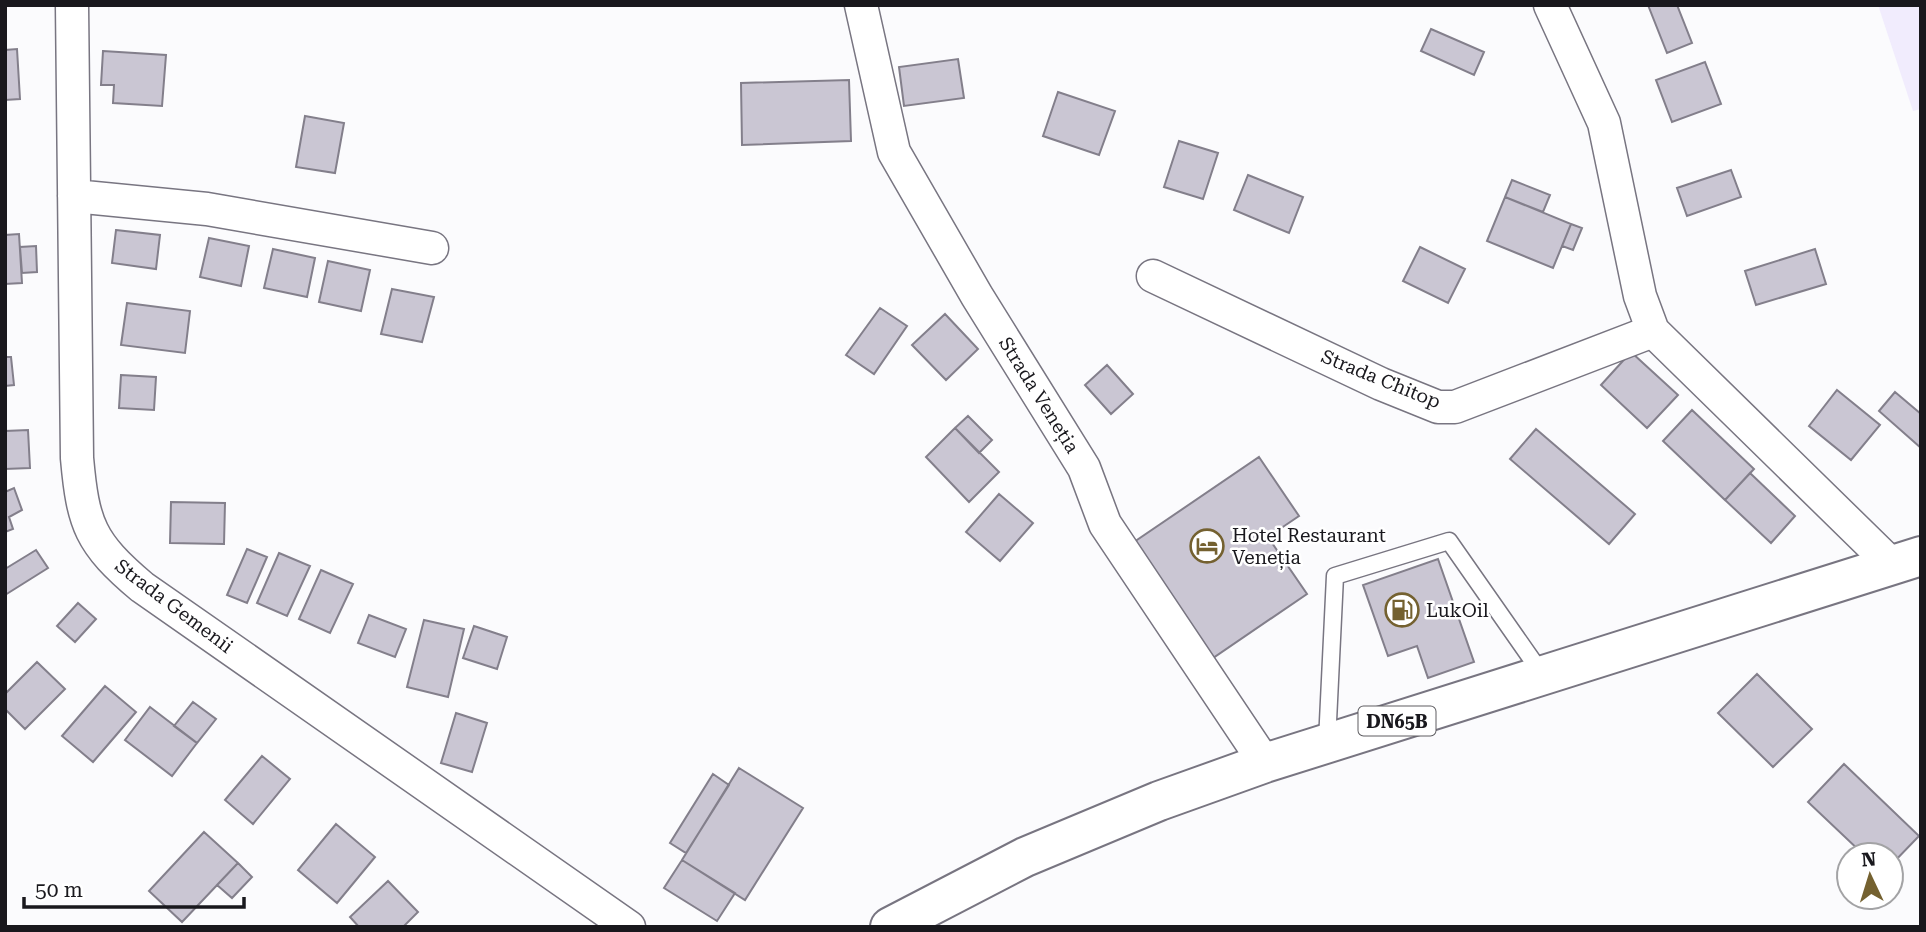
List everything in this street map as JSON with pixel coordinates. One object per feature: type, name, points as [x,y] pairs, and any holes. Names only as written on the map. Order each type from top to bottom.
[{"type":"main road","name":"DN65B","points":[[890,927],[1025,858],[1159,801],[1327,743],[1906,561]]},
{"type":"street","name":"Strada Gemenii","points":[[72,5],[77,457],[80,498],[88,525],[98,544],[142,587],[629,927]]},
{"type":"street","name":"Strada Veneția","points":[[861,5],[894,152],[977,296],[1084,468],[1105,524],[1265,763]]},
{"type":"street","points":[[1550,5],[1604,123],[1640,296],[1653,331],[1906,561]]},
{"type":"street","points":[[74,196],[207,209],[432,248]]},
{"type":"street","name":"Strada Chitop","points":[[1153,276],[1381,384],[1438,407],[1455,407],[1653,331]]},
{"type":"lane","points":[[1327,743],[1335,576],[1449,541],[1542,674]]},
{"type":"shaded area","points":[[1878,5],[1921,5],[1921,109],[1913,111]]},
{"type":"building","points":[[1648,5],[1677,5],[1692,43],[1667,53]]},
{"type":"building","points":[[1431,29],[1484,52],[1474,75],[1421,51]]},
{"type":"building","points":[[17,49],[20,99],[5,100],[5,50]]},
{"type":"building","points":[[103,51],[166,55],[162,106],[113,103],[114,85],[101,85]]},
{"type":"building","points":[[958,59],[964,98],[904,106],[899,67]]},
{"type":"building","points":[[1705,62],[1721,104],[1672,122],[1656,80]]},
{"type":"building","points":[[849,80],[851,141],[742,145],[741,83]]},
{"type":"building","points":[[1058,92],[1115,111],[1099,155],[1043,136]]},
{"type":"building","points":[[305,116],[344,123],[335,173],[296,167]]},
{"type":"building","points":[[1179,141],[1218,153],[1203,199],[1164,187]]},
{"type":"building","points":[[1731,170],[1741,197],[1687,216],[1677,188]]},
{"type":"building","points":[[1248,175],[1303,197],[1289,233],[1234,210]]},
{"type":"building","points":[[1512,180],[1550,195],[1543,212],[1505,197]]},
{"type":"building","points":[[1505,197],[1571,224],[1553,268],[1487,241]]},
{"type":"building","points":[[1571,224],[1582,228],[1573,250],[1562,246]]},
{"type":"building","points":[[116,230],[160,235],[156,269],[112,263]]},
{"type":"building","points":[[19,234],[22,283],[5,284],[5,235]]},
{"type":"building","points":[[209,238],[249,246],[241,286],[200,277]]},
{"type":"building","points":[[36,246],[37,272],[22,273],[20,247]]},
{"type":"building","points":[[1420,247],[1465,269],[1448,303],[1403,281]]},
{"type":"building","points":[[273,249],[315,258],[307,297],[264,288]]},
{"type":"building","points":[[1815,249],[1826,284],[1756,305],[1745,271]]},
{"type":"building","points":[[328,261],[370,270],[361,311],[319,302]]},
{"type":"building","points":[[392,289],[434,297],[422,342],[381,334]]},
{"type":"building","points":[[127,303],[190,311],[185,353],[121,345]]},
{"type":"building","points":[[880,308],[907,326],[874,374],[846,355]]},
{"type":"building","points":[[945,314],[978,349],[946,380],[912,345]]},
{"type":"building","points":[[1631,352],[1678,395],[1647,428],[1601,385]]},
{"type":"building","points":[[5,357],[11,357],[14,385],[5,386]]},
{"type":"building","points":[[1107,365],[1133,394],[1111,414],[1085,385]]},
{"type":"building","points":[[121,375],[156,377],[154,410],[119,408]]},
{"type":"building","points":[[1837,390],[1880,425],[1851,460],[1809,426]]},
{"type":"building","points":[[1895,392],[1921,414],[1921,448],[1879,411]]},
{"type":"building","points":[[1692,410],[1754,469],[1725,500],[1663,441]]},
{"type":"building","points":[[968,416],[992,440],[979,453],[955,428]]},
{"type":"building","points":[[955,428],[999,472],[969,502],[926,457]]},
{"type":"building","points":[[1536,429],[1635,514],[1609,544],[1510,459]]},
{"type":"building","points":[[28,430],[30,468],[5,469],[5,431]]},
{"type":"building","points":[[1259,457],[1299,516],[1268,537],[1307,594],[1213,658],[1134,542]]},
{"type":"building","points":[[1750,473],[1795,516],[1771,543],[1725,500]]},
{"type":"building","points":[[14,488],[22,510],[9,517],[13,529],[5,532],[5,492]]},
{"type":"building","points":[[999,494],[1033,523],[1000,561],[966,532]]},
{"type":"building","points":[[171,502],[225,503],[224,544],[170,543]]},
{"type":"building","points":[[247,549],[267,557],[247,603],[227,595]]},
{"type":"building","points":[[36,550],[48,568],[5,595],[5,569]]},
{"type":"building","points":[[279,553],[310,566],[287,616],[257,603]]},
{"type":"building","points":[[1438,559],[1474,662],[1428,678],[1417,646],[1388,656],[1363,585]]},
{"type":"building","points":[[321,570],[353,584],[330,633],[299,619]]},
{"type":"building","points":[[78,603],[96,619],[75,642],[57,626]]},
{"type":"building","points":[[369,615],[406,629],[395,657],[358,643]]},
{"type":"building","points":[[424,620],[464,629],[448,697],[407,687]]},
{"type":"building","points":[[474,626],[507,637],[497,669],[463,658]]},
{"type":"building","points":[[37,662],[65,689],[25,729],[5,709],[5,694]]},
{"type":"building","points":[[1757,674],[1812,729],[1773,767],[1718,713]]},
{"type":"building","points":[[105,686],[136,712],[93,762],[62,736]]},
{"type":"building","points":[[193,702],[216,719],[197,743],[174,726]]},
{"type":"building","points":[[150,707],[197,743],[172,776],[125,740]]},
{"type":"building","points":[[456,713],[487,723],[472,772],[441,763]]},
{"type":"building","points":[[262,756],[290,779],[253,824],[225,800]]},
{"type":"building","points":[[1844,764],[1919,836],[1905,850],[1905,841],[1849,841],[1808,802]]},
{"type":"building","points":[[739,768],[803,808],[745,900],[682,860]]},
{"type":"building","points":[[713,774],[729,785],[686,853],[670,843]]},
{"type":"building","points":[[336,824],[375,857],[337,903],[298,870]]},
{"type":"building","points":[[204,832],[238,863],[182,922],[149,891]]},
{"type":"building","points":[[682,860],[735,893],[717,921],[664,888]]},
{"type":"building","points":[[238,863],[252,877],[232,898],[217,885]]},
{"type":"building","points":[[388,881],[418,912],[403,927],[359,927],[350,917]]},
{"type":"place","name":"Hotel Restaurant Veneția","points":[[1207,546]]},
{"type":"place","name":"LukOil","points":[[1402,610]]}]
